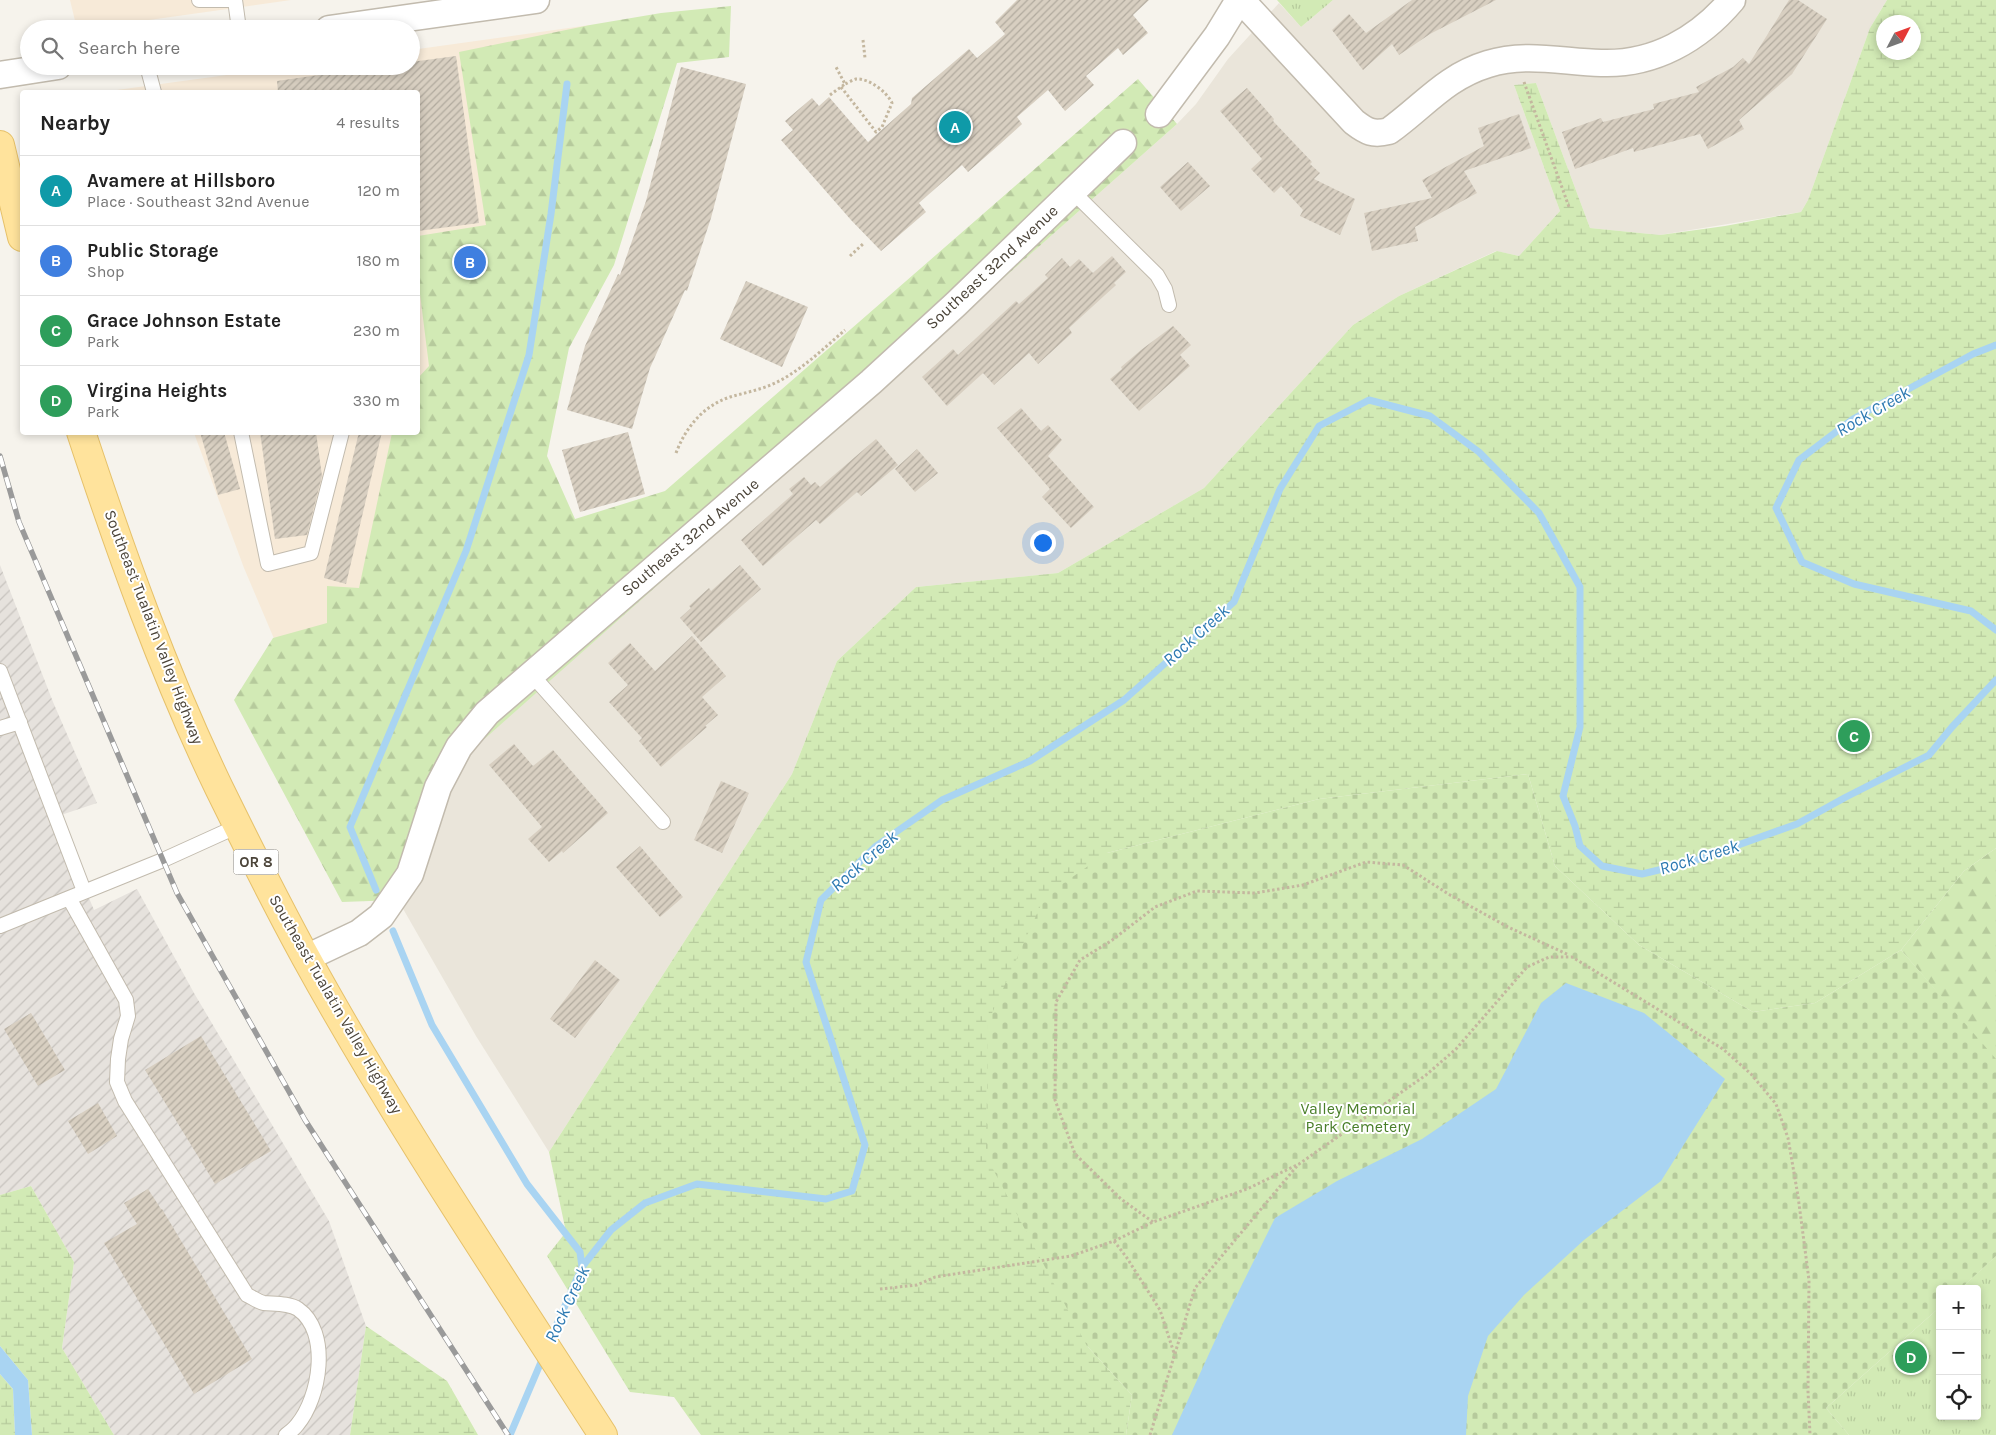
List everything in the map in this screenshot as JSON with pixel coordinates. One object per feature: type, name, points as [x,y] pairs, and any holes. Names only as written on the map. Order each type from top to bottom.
[{"type":"main road","points":[[0,145],[20,228]]},
{"type":"main road","name":"Southeast Tualatin Valley Highway","points":[[82,435],[130,572],[173,686],[238,826],[306,958],[381,1087],[603,1435]]},
{"type":"street","points":[[394,20],[536,0]]},
{"type":"street","points":[[1158,114],[1217,36],[1240,0],[1354,122],[1364,129],[1377,134],[1389,131],[1447,82],[1467,71],[1489,63],[1512,58],[1625,63],[1651,58],[1674,48],[1700,32],[1718,17],[1732,0]]},
{"type":"street","points":[[0,75],[20,72]]},
{"type":"street","name":"Southeast 32nd Avenue","points":[[306,958],[359,933],[381,916],[410,874],[438,787],[460,747],[487,713],[871,382],[956,304],[1123,143]]},
{"type":"lane","points":[[199,0],[230,0]]},
{"type":"lane","points":[[235,0],[238,20]]},
{"type":"lane","points":[[149,75],[153,90]]},
{"type":"lane","points":[[1072,191],[1157,275],[1165,289],[1169,305]]},
{"type":"lane","points":[[242,435],[268,564],[311,553],[341,435]]},
{"type":"lane","points":[[0,671],[84,891]]},
{"type":"lane","points":[[532,675],[663,822]]},
{"type":"lane","points":[[0,728],[20,722]]},
{"type":"lane","points":[[0,926],[163,860],[238,826]]},
{"type":"lane","points":[[69,898],[126,1000],[128,1016],[121,1039],[117,1075],[117,1082],[125,1101],[247,1295],[262,1302],[297,1309],[308,1321],[317,1338],[320,1364],[313,1395],[298,1424],[286,1435]]},
{"type":"path","points":[[863,40],[865,58]]},
{"type":"path","points":[[830,95],[843,86],[855,79],[865,80],[888,94],[892,103],[882,127],[876,132],[843,86],[836,67]]},
{"type":"path","points":[[1524,82],[1570,207]]},
{"type":"path","points":[[850,256],[864,244]]},
{"type":"path","points":[[676,453],[681,439],[698,416],[712,405],[779,381],[803,366],[845,330]]},
{"type":"path","points":[[1153,1222],[1121,1199],[1076,1154],[1055,1100],[1056,1002],[1080,960],[1111,941],[1155,907],[1197,890],[1255,893],[1303,885],[1366,862],[1403,865],[1450,895],[1492,918],[1572,956],[1723,1049],[1751,1074],[1776,1104],[1788,1138],[1809,1280],[1808,1391],[1810,1435]]},
{"type":"path","points":[[880,1289],[917,1285],[935,1277],[1071,1256],[1114,1241],[1153,1222],[1247,1189],[1299,1164],[1434,1068],[1456,1049],[1526,967],[1549,956],[1572,956]]},
{"type":"path","points":[[1150,1435],[1195,1288],[1299,1164]]},
{"type":"path","points":[[1114,1241],[1160,1310],[1175,1354]]},
{"type":"shaded area","points":[[70,0],[291,0],[149,20],[75,20]]},
{"type":"shaded area","points":[[1333,0],[1887,0],[1878,15],[1876,15],[1870,28],[1808,200],[1801,212],[1660,235],[1590,228],[1536,83],[1514,85],[1560,211],[1519,256],[1496,251],[1399,296],[1353,325],[1204,488],[1058,573],[916,587],[837,661],[792,774],[549,1152],[476,1036],[398,900],[453,766],[1177,124],[1196,104],[1228,59],[1279,3],[1301,27]]},
{"type":"shaded area","points":[[590,25],[441,548],[303,707],[244,568],[195,435],[420,435],[420,90],[117,90],[226,75],[420,75],[420,49]]},
{"type":"shaded area","points":[[0,565],[53,702],[97,803],[55,817],[94,910],[137,889],[194,993],[329,1221],[366,1326],[350,1435],[114,1435],[62,1348],[74,1262],[31,1186],[0,1195]]},
{"type":"green space","points":[[1277,0],[1333,0],[1301,27]]},
{"type":"green space","points":[[1887,0],[1996,0],[1996,848],[1964,871],[1901,950],[1815,1003],[1753,1012],[1639,945],[1555,866],[1528,774],[1319,799],[1107,853],[1087,1346],[1132,1395],[1126,1435],[701,1435],[674,1397],[630,1392],[547,1256],[566,1232],[549,1152],[792,774],[837,661],[916,587],[1058,573],[1204,488],[1353,325],[1399,296],[1497,251],[1519,256],[1560,211],[1514,85],[1536,83],[1590,228],[1660,235],[1725,226],[1801,212],[1808,200],[1870,28],[1876,18],[1876,60],[1921,60],[1921,15],[1878,15]]},
{"type":"green space","points":[[731,6],[729,57],[677,63],[614,265],[569,348],[547,456],[575,519],[665,491],[1138,79],[1177,124],[454,766],[398,900],[342,902],[234,700],[273,638],[327,623],[327,586],[359,588],[392,435],[420,435],[420,376],[429,366],[420,294],[420,236],[486,225],[459,52],[590,25],[661,13]]},
{"type":"green space","name":"Valley Memorial Park Cemetery","points":[[1528,774],[1555,866],[1639,945],[1753,1012],[1815,1003],[1901,950],[1996,1059],[1996,1256],[1964,1285],[1936,1285],[1936,1311],[1826,1408],[1849,1435],[1126,1435],[1132,1395],[1087,1346],[986,1156],[988,1022],[1045,896],[1107,853],[1319,799]]},
{"type":"green space","points":[[1996,848],[1996,1256],[1964,1285],[1936,1285],[1936,1302],[1815,1139],[1986,1049],[1901,950],[1964,871]]},
{"type":"green space","points":[[31,1186],[74,1262],[62,1348],[114,1435],[32,1435],[28,1380],[0,1346],[0,1195]]},
{"type":"green space","points":[[1996,1256],[1996,1435],[1849,1435],[1826,1408],[1936,1311],[1936,1420],[1981,1420],[1981,1285],[1964,1285]]},
{"type":"green space","points":[[366,1326],[447,1381],[478,1435],[350,1435]]},
{"type":"green space","points":[[0,1374],[13,1389],[15,1435],[0,1435]]},
{"type":"water","points":[[1566,983],[1644,1013],[1725,1079],[1661,1181],[1584,1240],[1524,1295],[1488,1336],[1468,1396],[1466,1435],[1172,1435],[1223,1323],[1275,1218],[1337,1181],[1422,1139],[1496,1089],[1541,1003]]},
{"type":"water","points":[[0,1346],[28,1380],[32,1435],[15,1435],[13,1389],[0,1374]]},
{"type":"building","points":[[1017,0],[1149,0],[1133,15],[1148,33],[1123,55],[1118,48],[1086,76],[1094,85],[1065,111],[1048,90],[1017,117],[1022,124],[1000,144],[968,172],[962,165],[919,203],[926,212],[881,251],[851,220],[781,140],[793,130],[785,121],[812,98],[819,106],[829,97],[868,142],[911,104],[912,98],[969,49],[977,58],[1005,34],[995,22]]},
{"type":"building","points":[[1412,0],[1496,0],[1430,34],[1399,55],[1392,44],[1363,70],[1332,30],[1349,14],[1366,33]]},
{"type":"building","points":[[1789,0],[1798,0],[1827,19],[1792,74],[1739,120],[1744,129],[1708,149],[1700,134],[1634,152],[1633,148],[1575,169],[1562,132],[1601,118],[1603,122],[1654,109],[1653,104],[1699,92],[1696,87],[1733,67],[1743,58],[1749,64]]},
{"type":"building","points":[[456,56],[479,223],[420,231],[420,90],[278,90],[277,81],[319,75],[420,75],[420,61]]},
{"type":"building","points":[[681,67],[746,84],[711,218],[687,291],[685,290],[650,368],[632,429],[567,410],[585,346],[618,274],[620,275],[646,201]]},
{"type":"building","points":[[1247,88],[1274,119],[1273,121],[1312,162],[1310,164],[1320,173],[1314,179],[1355,199],[1340,235],[1300,216],[1303,210],[1281,186],[1274,193],[1251,169],[1262,159],[1220,111]]},
{"type":"building","points":[[1519,114],[1531,148],[1464,171],[1477,193],[1415,227],[1418,241],[1372,251],[1364,213],[1432,198],[1422,180],[1484,146],[1478,128]]},
{"type":"building","points":[[1188,162],[1210,186],[1181,211],[1160,187]]},
{"type":"building","points":[[1112,256],[1126,272],[1114,283],[1116,285],[1069,328],[1072,333],[1038,364],[1029,353],[994,385],[983,373],[947,406],[922,377],[953,349],[958,355],[1016,301],[1019,304],[1048,278],[1045,275],[1062,258],[1070,267],[1079,259],[1093,273]]},
{"type":"building","points":[[746,281],[808,307],[782,367],[720,339]]},
{"type":"building","points":[[1173,326],[1191,345],[1180,355],[1190,366],[1139,411],[1110,379],[1141,350]]},
{"type":"building","points":[[1021,408],[1041,431],[1048,425],[1062,440],[1048,456],[1094,507],[1071,528],[1042,497],[1050,489],[997,428]]},
{"type":"building","points":[[628,432],[645,494],[580,512],[562,450]]},
{"type":"building","points":[[201,435],[225,435],[240,489],[218,495]]},
{"type":"building","points":[[260,435],[316,435],[322,476],[307,535],[275,539]]},
{"type":"building","points":[[358,435],[381,435],[346,584],[324,578]]},
{"type":"building","points":[[876,439],[898,465],[861,496],[857,492],[820,524],[816,520],[763,566],[741,540],[793,494],[789,489],[804,477],[811,485],[815,482],[820,487]]},
{"type":"building","points":[[917,449],[938,473],[915,492],[895,469]]},
{"type":"building","points":[[740,565],[761,589],[701,642],[680,618],[691,608],[689,606],[709,588],[711,591]]},
{"type":"building","points":[[692,636],[726,676],[702,697],[718,715],[661,767],[639,741],[642,738],[609,702],[628,685],[608,663],[630,643],[655,671]]},
{"type":"building","points":[[514,744],[533,766],[553,750],[608,813],[563,853],[562,851],[549,862],[528,839],[542,827],[489,765]]},
{"type":"building","points":[[721,781],[749,793],[722,853],[694,840]]},
{"type":"building","points":[[640,846],[683,897],[660,917],[616,867]]},
{"type":"building","points":[[595,960],[620,980],[575,1038],[550,1019]]},
{"type":"building","points":[[31,1013],[65,1070],[38,1086],[4,1029]]},
{"type":"building","points":[[201,1036],[271,1151],[215,1184],[145,1070]]},
{"type":"building","points":[[98,1103],[117,1136],[88,1154],[68,1121]]},
{"type":"building","points":[[148,1189],[162,1209],[252,1359],[194,1394],[104,1243],[137,1224],[124,1203]]},
{"type":"waterway","points":[[376,890],[350,827],[466,551],[529,355],[551,214],[567,84]]},
{"type":"waterway","name":"Rock Creek","points":[[1996,345],[1973,354],[1853,419],[1799,460],[1776,508],[1802,562],[1854,584],[1971,611],[1996,630]]},
{"type":"waterway","name":"Rock Creek","points":[[550,1340],[582,1267],[611,1230],[645,1203],[697,1184],[826,1199],[852,1191],[865,1145],[806,962],[821,900],[876,846],[942,800],[1030,761],[1124,700],[1234,602],[1280,489],[1319,426],[1369,400],[1430,416],[1479,452],[1539,513],[1580,587],[1580,727],[1563,796],[1575,826],[1580,846],[1602,866],[1642,874],[1688,863],[1797,824],[1929,755],[1952,727],[1996,680]]},
{"type":"waterway","points":[[393,931],[432,1025],[527,1184],[580,1252],[582,1267]]},
{"type":"waterway","name":"Rock Creek","points":[[510,1435],[544,1355]]},
{"type":"railway","points":[[0,456],[19,522],[177,893],[305,1120],[508,1435]]},
{"type":"place","name":"Avamere at Hillsboro","points":[[955,127]]},
{"type":"place","name":"Public Storage","points":[[470,262]]},
{"type":"place","name":"Grace Johnson Estate","points":[[1854,736]]},
{"type":"place","name":"Virgina Heights","points":[[1911,1357]]}]
